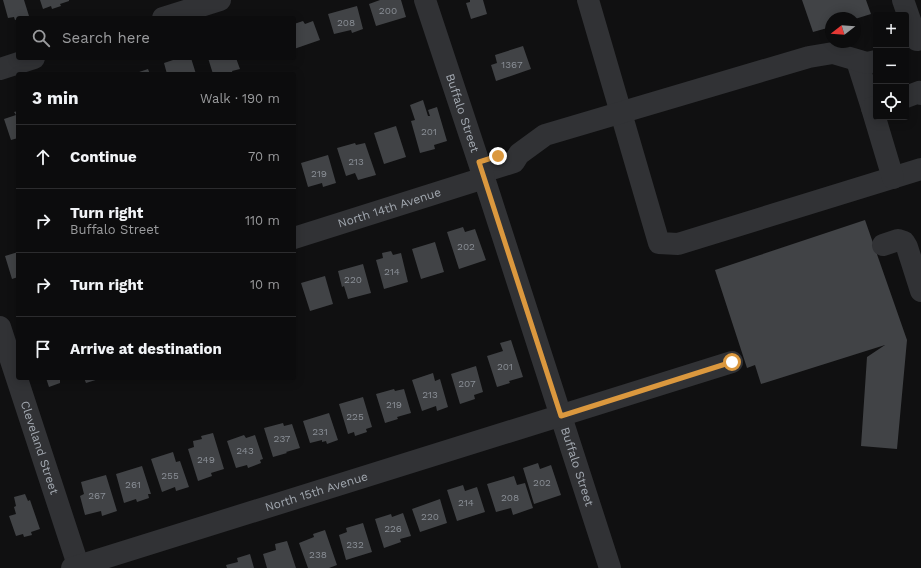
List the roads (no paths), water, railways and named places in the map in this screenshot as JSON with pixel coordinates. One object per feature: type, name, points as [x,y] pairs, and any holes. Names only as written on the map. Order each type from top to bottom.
[{"type":"street","points":[[169,16],[220,0]]},
{"type":"street","name":"Buffalo Street","points":[[425,0],[482,171],[610,568]]},
{"type":"street","points":[[588,0],[659,243],[678,244],[921,169]]},
{"type":"street","points":[[903,0],[912,43]]},
{"type":"street","points":[[873,49],[864,52],[873,101]]},
{"type":"street","points":[[620,112],[809,57],[833,53],[866,61]]},
{"type":"street","points":[[0,69],[28,60]]},
{"type":"street","points":[[909,96],[919,92],[921,94]]},
{"type":"street","name":"North 14th Avenue","points":[[296,237],[482,171],[512,152],[520,154],[545,135],[620,112]]},
{"type":"street","points":[[877,120],[893,178]]},
{"type":"street","points":[[883,245],[898,240],[904,242],[920,282]]},
{"type":"street","name":"Cleveland Street","points":[[5,327],[16,364]]},
{"type":"street","name":"North 15th Avenue","points":[[76,567],[732,362]]},
{"type":"street","name":"Cleveland Street","points":[[21,380],[76,567]]}]
